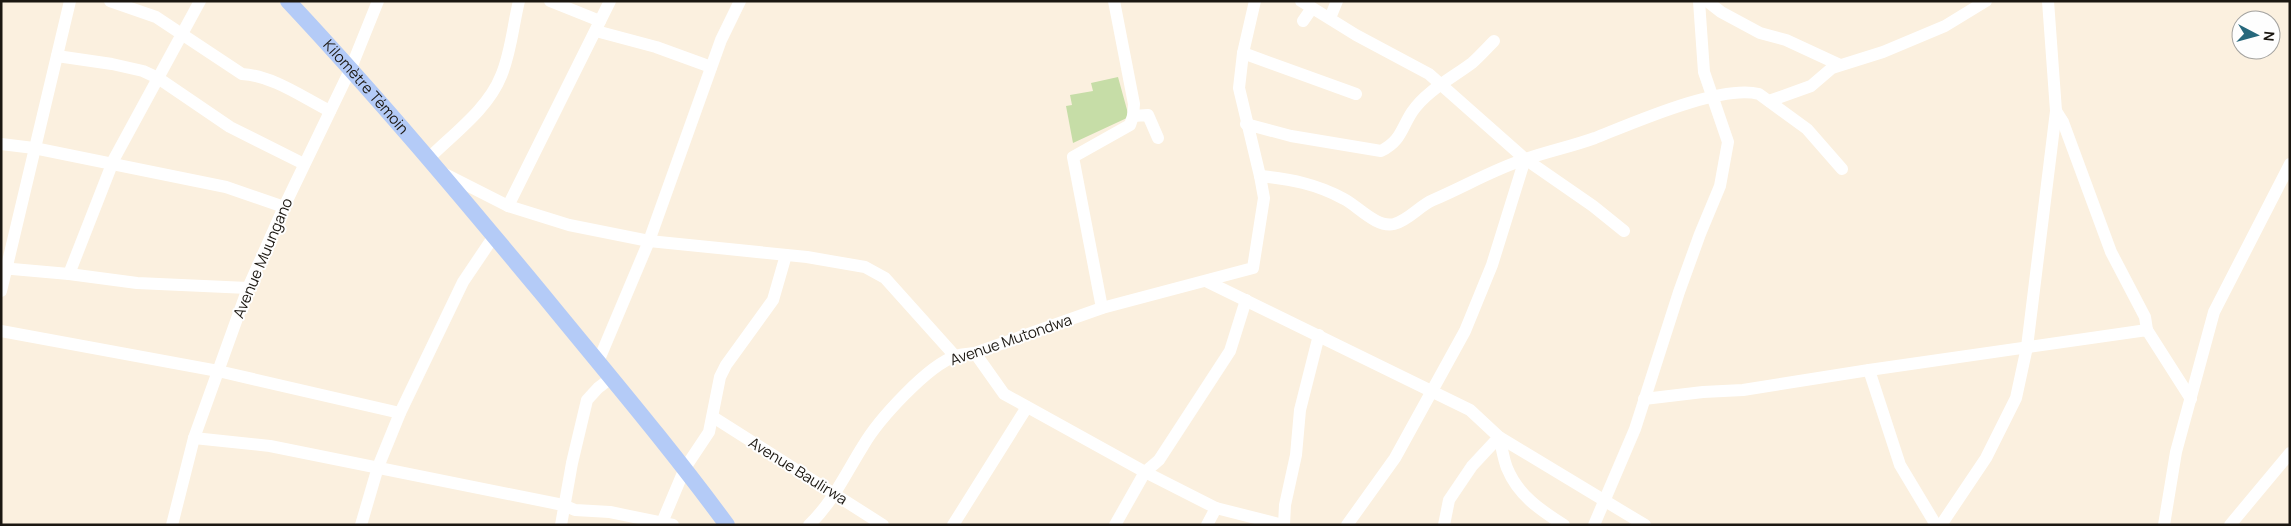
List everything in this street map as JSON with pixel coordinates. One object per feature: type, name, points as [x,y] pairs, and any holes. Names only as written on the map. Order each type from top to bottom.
[{"type":"main road","name":"Kilomètre Témoin","points":[[288,1],[351,68],[443,173],[685,468],[727,525]]},
{"type":"street","points":[[1,291],[3,269],[70,1]]},
{"type":"street","points":[[110,1],[156,16],[242,74],[256,75],[275,82],[330,111]]},
{"type":"street","points":[[69,274],[112,164],[200,1]]},
{"type":"street","name":"Avenue Muungano","points":[[172,525],[194,438],[248,288],[304,164],[351,68],[378,1]]},
{"type":"street","points":[[429,158],[476,112],[491,94],[502,76],[519,1]]},
{"type":"street","points":[[550,1],[598,26],[711,67]]},
{"type":"street","points":[[508,206],[610,1]]},
{"type":"street","points":[[598,362],[648,241],[721,40],[740,1]]},
{"type":"street","points":[[1102,308],[1073,156],[1130,124],[1133,116],[1134,104],[1114,1]]},
{"type":"street","points":[[1255,1],[1243,53],[1238,88],[1260,176],[1315,186],[1345,199],[1381,223],[1392,224],[1408,217],[1428,202],[1525,159],[1557,151],[1656,114],[1713,96],[1754,92],[1807,129],[1842,169]]},
{"type":"street","points":[[1330,18],[1337,1]]},
{"type":"street","points":[[1594,525],[1635,429],[1697,243],[1720,186],[1728,144],[1704,72],[1699,1]]},
{"type":"street","points":[[1707,1],[1721,12],[1760,33],[1786,40],[1840,65]]},
{"type":"street","points":[[1769,101],[1810,86],[1832,68],[1883,52],[1945,26],[1986,1]]},
{"type":"street","points":[[1941,525],[1986,458],[2016,398],[2027,347],[2056,111],[2048,1]]},
{"type":"street","points":[[1303,21],[1307,5],[1356,35],[1414,65],[1442,85],[1525,159],[1593,206],[1624,231]]},
{"type":"street","points":[[1246,124],[1291,136],[1381,151],[1392,145],[1400,136],[1412,112],[1428,95],[1474,61],[1494,40]]},
{"type":"street","points":[[1243,53],[1356,94]]},
{"type":"street","points":[[56,56],[129,67],[158,78],[230,127],[304,164]]},
{"type":"street","points":[[2056,111],[2063,122],[2111,252],[2145,317],[2147,330],[2191,399]]},
{"type":"street","points":[[1133,116],[1148,115],[1158,138]]},
{"type":"street","points":[[1,144],[34,148],[226,187],[284,207]]},
{"type":"street","points":[[1347,525],[1395,458],[1468,323],[1492,265],[1525,159]]},
{"type":"street","points":[[2164,525],[2176,452],[2214,312],[2290,164]]},
{"type":"street","points":[[443,173],[508,206],[569,225],[648,241],[819,258],[865,267],[885,278],[955,356]]},
{"type":"street","name":"Avenue Mutondwa","points":[[809,525],[836,494],[864,444],[878,424],[926,374],[955,356],[975,353],[1102,308],[1253,268],[1264,198],[1260,176]]},
{"type":"street","points":[[361,525],[378,467],[400,413],[463,282],[494,236]]},
{"type":"street","points":[[194,438],[270,446],[563,505],[575,510],[610,512],[665,524],[685,468],[704,441],[712,417],[720,377],[726,364],[773,300],[786,255]]},
{"type":"street","points":[[3,269],[69,274],[129,283],[248,288]]},
{"type":"street","points":[[1206,281],[1470,410],[1499,437],[1645,525]]},
{"type":"street","points":[[1115,525],[1145,472],[1159,460],[1230,350],[1246,300]]},
{"type":"street","points":[[1644,399],[1703,392],[1743,390],[2147,330]]},
{"type":"street","points":[[1,331],[218,371],[400,413]]},
{"type":"street","points":[[975,353],[1004,394],[1145,472],[1216,508],[1283,525],[1285,505],[1296,455],[1300,410],[1318,335]]},
{"type":"street","points":[[1869,370],[1900,465],[1936,525]]},
{"type":"street","points":[[561,525],[563,505],[567,497],[572,463],[587,400],[611,378]]},
{"type":"street","points":[[953,525],[1028,407]]},
{"type":"street","name":"Avenue Baulirwa","points":[[712,417],[883,525]]},
{"type":"street","points":[[1444,525],[1449,500],[1472,466],[1499,437]]},
{"type":"street","points":[[1499,437],[1507,468],[1524,496],[1535,506],[1564,525]]},
{"type":"street","points":[[2233,524],[2290,453]]},
{"type":"street","points":[[1207,525],[1216,508]]},
{"type":"green space","points":[[1118,77],[1129,117],[1073,143],[1066,106],[1072,105],[1070,95],[1093,91],[1091,83]]}]
